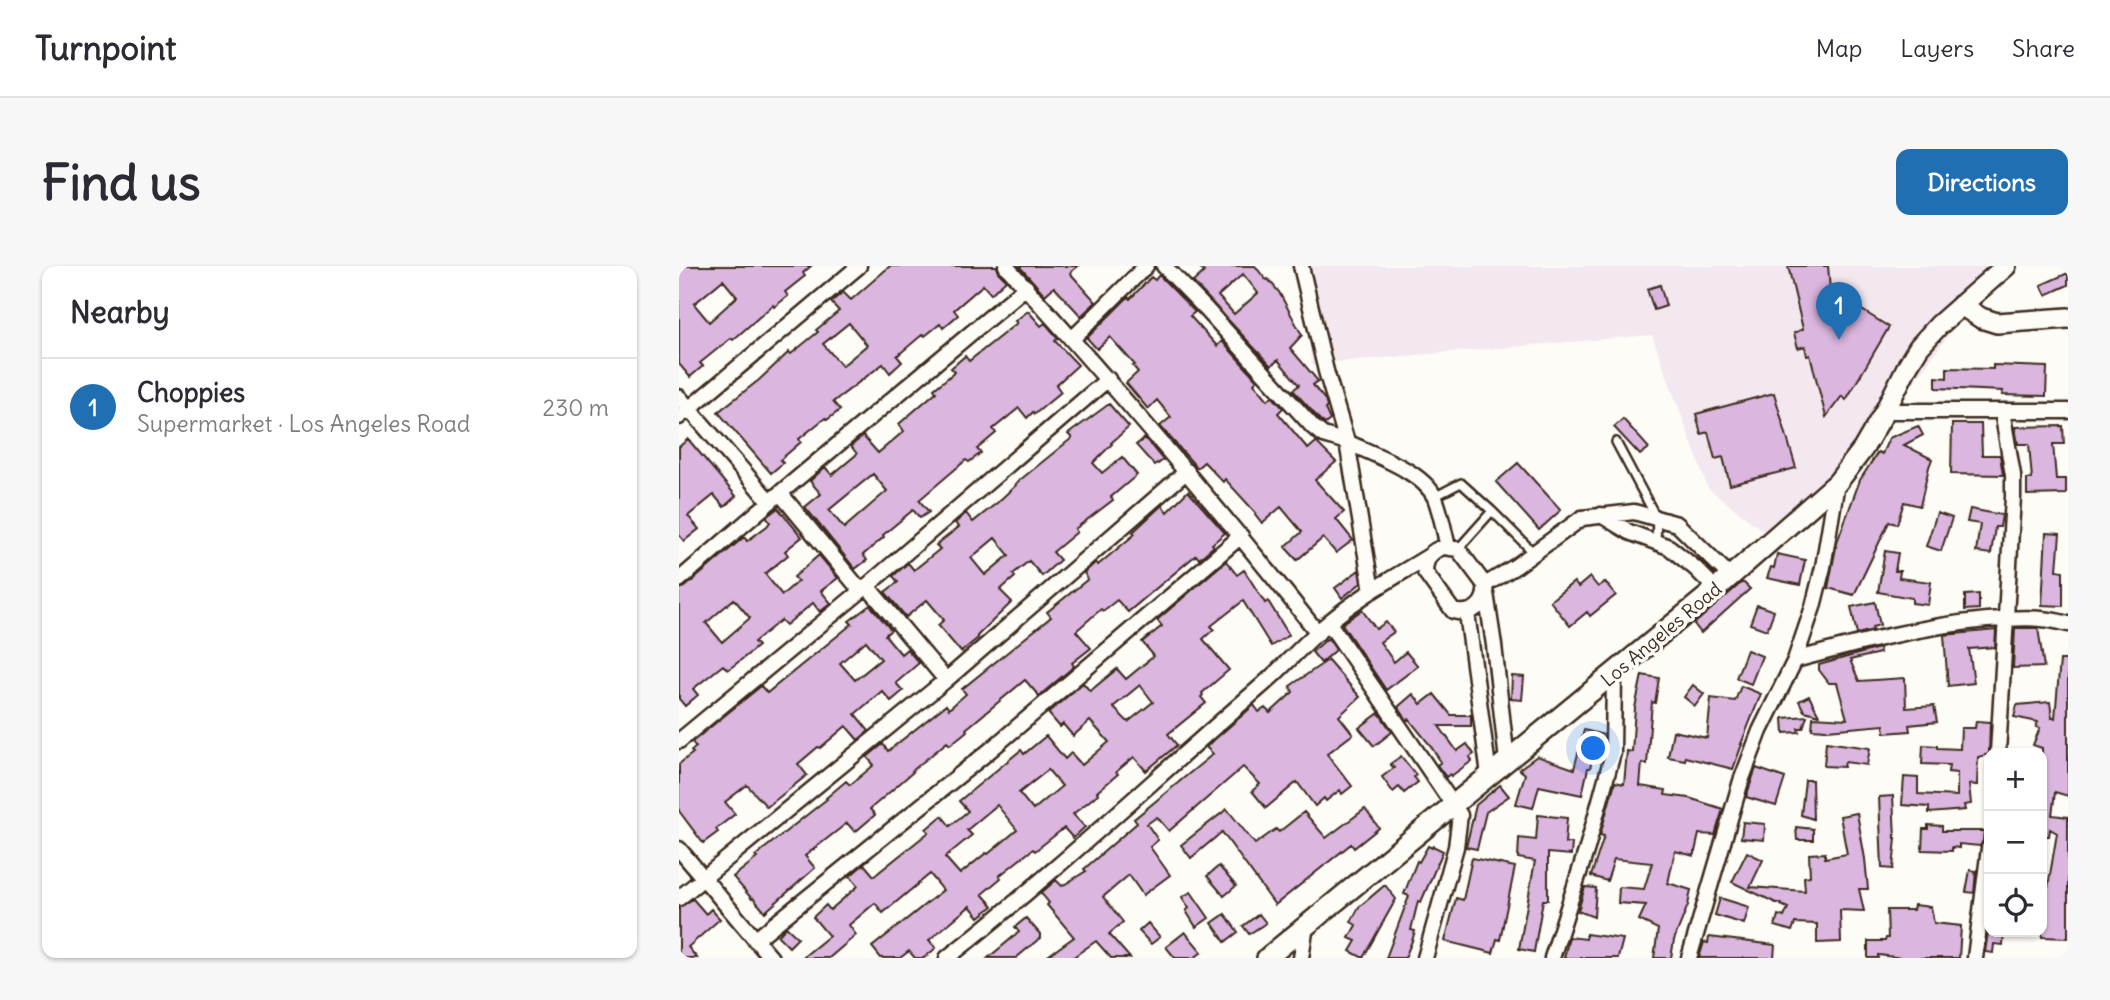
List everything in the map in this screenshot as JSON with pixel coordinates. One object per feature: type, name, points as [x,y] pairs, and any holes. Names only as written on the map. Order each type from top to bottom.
[{"type":"main road","name":"Los Angeles Road","points":[[1267,958],[1723,583],[1837,483],[1863,449],[1913,356],[1939,325],[2006,266]]},
{"type":"main road","points":[[1961,305],[1982,318],[1997,323],[2068,318]]},
{"type":"street","points":[[859,266],[682,408],[775,497],[865,589],[946,680]]},
{"type":"street","points":[[1006,266],[1108,379],[1323,628],[1460,815],[1460,828],[1425,958]]},
{"type":"street","points":[[1072,338],[1146,266]]},
{"type":"street","points":[[1164,266],[1313,427],[1323,435],[1347,442],[1422,480],[1434,496],[1453,548],[1485,588],[1507,761]]},
{"type":"street","points":[[1301,266],[1326,371],[1347,442],[1372,591]]},
{"type":"street","points":[[679,580],[1025,287]]},
{"type":"street","points":[[679,741],[865,589],[1108,379]]},
{"type":"street","points":[[1885,411],[2068,411]]},
{"type":"street","points":[[1998,748],[2013,475],[2002,411]]},
{"type":"street","points":[[679,898],[946,680],[1187,471]]},
{"type":"street","points":[[1689,958],[1741,780],[1795,660],[1812,607],[1823,567],[1837,483]]},
{"type":"street","points":[[1429,556],[1425,572],[1453,611],[1467,613],[1483,602],[1485,588],[1582,518],[1634,512],[1677,524],[1723,583]]},
{"type":"street","points":[[1601,515],[1629,532],[1669,547],[1695,568],[1723,583]]},
{"type":"street","points":[[755,940],[988,752],[1241,536]]},
{"type":"street","points":[[947,958],[988,926],[1133,800],[1280,670],[1323,628],[1372,591],[1438,549],[1453,548]]},
{"type":"street","points":[[1402,572],[1425,572]]},
{"type":"street","points":[[1467,613],[1489,775]]},
{"type":"street","points":[[1795,660],[1954,623],[2007,618],[2056,620],[2068,624]]},
{"type":"street","points":[[1552,958],[1587,848],[1613,753],[1614,673]]},
{"type":"street","points":[[679,849],[771,958]]},
{"type":"street","points":[[1975,958],[1986,874]]},
{"type":"street","points":[[1301,958],[1306,925]]},
{"type":"lane","points":[[1616,442],[1657,519],[1656,542]]},
{"type":"lane","points":[[1434,496],[1461,483],[1534,553]]},
{"type":"lane","points":[[1453,548],[1492,511]]},
{"type":"shaded area","points":[[1298,266],[1988,266],[1956,325],[1866,447],[1768,535],[1708,488],[1652,335],[1312,364]]},
{"type":"building","points":[[679,266],[811,266],[803,273],[805,276],[785,292],[788,296],[700,363],[703,366],[690,377],[679,364]],"holes":[[[723,280],[737,297],[709,322],[694,304]]]},
{"type":"building","points":[[890,266],[997,266],[998,272],[1006,280],[991,294],[983,285],[954,310],[958,315],[943,328],[940,324],[925,336],[923,334],[897,356],[902,362],[890,373],[883,364],[833,402],[840,410],[827,420],[825,418],[799,439],[801,442],[780,460],[783,463],[771,473],[718,412],[789,352],[791,354],[818,332],[816,330],[839,311],[831,302],[843,292],[851,300]],"holes":[[[849,323],[867,345],[842,366],[823,344]]]},
{"type":"building","points":[[1019,266],[1078,266],[1070,273],[1096,302],[1081,316],[1054,287],[1045,295]]},
{"type":"building","points":[[1199,266],[1255,266],[1266,280],[1268,279],[1279,292],[1302,335],[1290,348],[1318,381],[1313,385],[1325,400],[1325,409],[1330,420],[1325,424],[1320,420],[1293,390],[1299,385],[1278,360],[1271,366],[1193,282],[1204,272]],"holes":[[[1243,274],[1258,293],[1234,314],[1218,296]]]},
{"type":"building","points":[[1788,266],[1828,266],[1830,290],[1889,327],[1846,400],[1842,396],[1826,417],[1810,355],[1807,356],[1805,346],[1798,348],[1794,333],[1803,329]]},
{"type":"building","points":[[2068,273],[2068,285],[2046,295],[2041,285]]},
{"type":"building","points":[[1159,275],[1195,312],[1190,316],[1217,346],[1222,341],[1257,380],[1254,383],[1268,400],[1272,396],[1283,408],[1278,413],[1308,449],[1316,442],[1336,462],[1315,480],[1344,512],[1336,519],[1353,540],[1336,553],[1323,538],[1297,560],[1285,547],[1302,532],[1281,507],[1262,523],[1225,479],[1223,482],[1204,462],[1197,468],[1160,426],[1171,417],[1157,400],[1148,409],[1126,383],[1138,372],[1133,366],[1135,365],[1110,337],[1097,349],[1087,338],[1128,297],[1130,299],[1151,277],[1155,280]]},
{"type":"building","points":[[1660,285],[1666,306],[1654,310],[1647,289]]},
{"type":"building","points":[[1028,311],[1041,326],[1045,323],[1058,338],[1055,341],[1078,365],[1056,385],[1061,392],[1035,414],[1033,412],[1027,418],[1019,408],[993,429],[996,433],[977,449],[981,453],[969,462],[966,460],[919,500],[929,512],[920,518],[913,510],[863,555],[867,560],[855,569],[805,507],[821,494],[810,481],[825,467],[832,475],[857,454],[851,446],[863,436],[878,453],[904,431],[899,424],[955,372],[951,368],[965,356],[969,361],[1017,323],[1015,321]],"holes":[[[873,474],[887,491],[844,528],[829,510]]]},
{"type":"building","points":[[1993,365],[2047,367],[2046,396],[2002,395],[2003,391],[1936,388],[1936,377],[1947,378],[1947,368],[1993,369]]},
{"type":"building","points":[[1774,393],[1796,468],[1730,485],[1723,457],[1715,459],[1708,432],[1701,434],[1696,414]]},
{"type":"building","points":[[1109,404],[1129,427],[1093,463],[1102,473],[1122,457],[1137,475],[1111,497],[1113,500],[1075,529],[1077,532],[1053,552],[1060,560],[1042,576],[1029,561],[1013,574],[1015,577],[1000,590],[1012,602],[961,652],[938,625],[944,620],[927,600],[906,617],[885,592],[898,582],[893,576],[908,563],[914,570],[940,549],[936,545],[959,527],[955,523],[966,513],[973,522],[998,502],[1015,484],[1072,438],[1068,434]],"holes":[[[995,538],[1009,555],[985,575],[971,558]]]},
{"type":"building","points":[[1623,419],[1649,448],[1640,455],[1614,427]]},
{"type":"building","points":[[1952,424],[1981,424],[1982,455],[2000,455],[2003,475],[1951,474]]},
{"type":"building","points":[[1918,426],[1923,435],[1904,445],[1932,459],[1920,506],[1904,502],[1897,524],[1889,522],[1854,595],[1828,588],[1837,542],[1860,480],[1878,452],[1882,454],[1889,438]]},
{"type":"building","points":[[2063,426],[2064,444],[2053,444],[2056,479],[2066,479],[2066,494],[2027,495],[2027,479],[2032,479],[2029,444],[2018,444],[2015,427]]},
{"type":"building","points":[[1145,438],[1163,460],[1158,464],[1154,465],[1136,445]]},
{"type":"building","points":[[688,439],[736,496],[724,507],[714,495],[688,516],[699,529],[684,541],[679,535],[679,447]]},
{"type":"building","points":[[1518,463],[1561,510],[1539,530],[1496,482]]},
{"type":"building","points":[[1188,491],[1225,533],[1212,544],[1214,546],[1199,559],[1196,555],[1128,612],[1117,600],[1103,611],[1101,609],[1076,631],[1091,648],[1039,696],[1025,680],[950,745],[947,742],[912,771],[870,809],[875,815],[855,832],[847,823],[805,856],[815,868],[765,912],[752,899],[733,877],[757,858],[755,856],[846,781],[850,785],[874,765],[867,757],[883,744],[888,751],[946,705],[949,709],[966,694],[962,689],[1051,617],[1047,612],[1088,579],[1084,573],[1096,562],[1098,565],[1135,534],[1133,532],[1162,505],[1167,512]]},
{"type":"building","points":[[778,508],[802,537],[785,551],[788,555],[765,574],[782,595],[798,581],[794,577],[819,555],[838,578],[821,591],[831,603],[820,612],[813,603],[786,625],[781,620],[754,642],[758,646],[746,656],[728,670],[723,665],[693,689],[698,695],[685,706],[679,699],[679,589],[685,587],[744,537],[747,541],[767,526],[770,522],[766,517]],"holes":[[[734,599],[750,618],[722,642],[706,623]]]},
{"type":"building","points":[[1970,509],[2002,515],[2000,527],[1995,527],[1991,554],[1976,552],[1980,524],[1967,522]]},
{"type":"building","points":[[1937,513],[1952,518],[1941,551],[1926,546]]},
{"type":"building","points":[[2046,533],[2060,534],[2057,570],[2063,571],[2063,606],[2042,605]]},
{"type":"building","points":[[1885,551],[1898,553],[1895,571],[1900,571],[1899,578],[1931,582],[1928,605],[1912,603],[1912,598],[1878,592]]},
{"type":"building","points":[[1777,554],[1805,560],[1800,585],[1767,578],[1771,567],[1774,568]]},
{"type":"building","points":[[1226,561],[1237,575],[1244,570],[1289,635],[1271,646],[1243,601],[1211,626],[1214,629],[1203,639],[1229,670],[1202,693],[1201,697],[1206,703],[1168,734],[1177,745],[1146,771],[1134,757],[1116,772],[1118,774],[1097,792],[1098,794],[1073,814],[1085,827],[1073,838],[1064,828],[999,876],[1001,878],[982,894],[993,906],[979,917],[970,906],[929,940],[936,948],[924,958],[915,958],[909,951],[900,958],[881,958],[872,947],[943,890],[930,874],[883,913],[875,903],[849,925],[856,935],[829,958],[802,958],[829,936],[813,917],[826,905],[830,910],[858,886],[850,876],[864,864],[874,876],[929,832],[926,829],[942,816],[950,826],[968,811],[959,801],[1021,750],[1024,754],[1046,736],[1065,759],[1071,753],[1082,765],[1109,742],[1090,721],[1073,736],[1063,724],[1060,727],[1048,713],[1083,683],[1090,691],[1117,669],[1126,679],[1154,656],[1142,642],[1162,626],[1157,620]],"holes":[[[1140,685],[1153,702],[1128,722],[1113,707]],[[1048,770],[1062,786],[1033,810],[1019,793]],[[997,805],[1017,830],[960,874],[945,857],[972,835],[967,830]]]},
{"type":"building","points":[[1359,570],[1361,583],[1342,598],[1335,588]]},
{"type":"building","points":[[1590,577],[1598,587],[1605,582],[1616,595],[1590,616],[1587,612],[1570,626],[1550,601],[1574,582],[1578,587]]},
{"type":"building","points":[[1741,583],[1750,589],[1701,633],[1694,624]]},
{"type":"building","points":[[1979,594],[1979,609],[1965,610],[1965,595]]},
{"type":"building","points":[[1875,602],[1880,625],[1872,627],[1873,630],[1857,634],[1851,607]]},
{"type":"building","points":[[870,605],[891,630],[885,635],[901,654],[907,649],[919,663],[896,683],[903,691],[891,701],[882,691],[855,714],[869,731],[858,740],[846,726],[798,764],[807,775],[767,807],[747,785],[725,802],[735,814],[703,843],[679,811],[679,764],[693,753],[691,751],[696,747],[692,742],[761,686],[767,693],[852,624],[849,621]],"holes":[[[866,641],[881,659],[855,680],[840,663]]]},
{"type":"building","points":[[1757,605],[1774,611],[1767,630],[1750,624]]},
{"type":"building","points":[[1362,610],[1376,629],[1386,622],[1394,632],[1380,642],[1394,662],[1406,652],[1418,666],[1386,690],[1342,624]]},
{"type":"building","points":[[2015,628],[2038,628],[2044,667],[2013,668]]},
{"type":"building","points":[[1996,630],[1995,647],[1969,649],[1974,683],[1948,686],[1944,635]]},
{"type":"building","points":[[1328,638],[1336,650],[1321,663],[1312,652]]},
{"type":"building","points":[[1879,648],[1880,653],[1850,660],[1859,681],[1905,678],[1906,708],[1934,706],[1937,722],[1909,725],[1910,731],[1885,733],[1884,725],[1812,729],[1813,717],[1847,719],[1837,683],[1829,683],[1819,670],[1819,665]]},
{"type":"building","points":[[1747,650],[1762,656],[1751,684],[1736,678]]},
{"type":"building","points":[[1328,660],[1360,697],[1339,716],[1353,734],[1327,754],[1352,786],[1342,794],[1340,790],[1326,801],[1324,798],[1315,806],[1297,782],[1266,808],[1252,791],[1260,784],[1243,767],[1169,831],[1157,817],[1147,824],[1158,840],[1150,847],[1170,875],[1143,895],[1129,875],[1103,897],[1123,922],[1109,934],[1130,958],[1111,958],[1096,941],[1072,958],[1045,958],[1074,937],[1047,905],[1049,903],[1041,893],[1056,880],[1062,886],[1086,871],[1084,869],[1137,823],[1134,819],[1213,754],[1206,747],[1254,705],[1259,712],[1265,708],[1270,713],[1293,692],[1290,686]]},
{"type":"building","points":[[2060,660],[2068,660],[2068,796],[2055,792],[2052,815],[2068,817],[2068,938],[2042,937],[2047,937],[2047,887],[2057,833],[2050,829],[2047,836],[2047,748],[2033,745],[2040,728],[2036,727],[2038,722],[2014,717],[2017,705],[2050,702],[2052,718],[2055,718]]},
{"type":"building","points":[[1642,675],[1659,678],[1655,703],[1652,702],[1647,764],[1642,763],[1640,786],[1666,790],[1665,795],[1689,798],[1723,809],[1715,835],[1699,834],[1694,856],[1675,851],[1668,883],[1691,890],[1674,940],[1671,958],[1654,958],[1658,929],[1639,920],[1646,905],[1618,903],[1619,887],[1644,889],[1652,863],[1614,859],[1607,881],[1591,876],[1604,836],[1600,835],[1615,782],[1624,784],[1627,751],[1632,752],[1635,708]]},
{"type":"building","points":[[1512,676],[1524,677],[1522,700],[1511,699]]},
{"type":"building","points":[[1693,685],[1704,694],[1695,706],[1684,697]]},
{"type":"building","points":[[1741,686],[1761,694],[1733,769],[1685,757],[1685,760],[1668,757],[1673,731],[1707,738],[1711,698],[1735,701]]},
{"type":"building","points":[[1413,694],[1421,704],[1434,694],[1451,715],[1471,715],[1471,726],[1439,726],[1457,751],[1467,744],[1474,754],[1470,757],[1472,761],[1451,776],[1450,774],[1446,777],[1437,765],[1441,762],[1430,745],[1398,707]]},
{"type":"building","points":[[1809,696],[1819,715],[1804,711],[1799,701]]},
{"type":"building","points":[[1379,713],[1392,732],[1374,746],[1359,728]]},
{"type":"building","points":[[1807,716],[1803,728],[1798,728],[1799,732],[1784,733],[1783,718]]},
{"type":"building","points":[[1976,721],[1990,722],[1989,748],[1984,748],[1984,755],[1978,757],[1977,785],[1969,784],[1971,804],[1964,805],[1965,810],[1929,813],[1929,807],[1902,805],[1904,777],[1918,778],[1918,794],[1957,796],[1957,773],[1948,772],[1949,765],[1922,764],[1923,745],[1960,749],[1961,728],[1975,728]]},
{"type":"building","points":[[1584,730],[1604,735],[1604,740],[1601,750],[1595,749],[1582,795],[1539,786],[1533,808],[1516,804],[1525,774],[1519,769],[1537,756],[1574,769]]},
{"type":"building","points":[[1826,742],[1870,748],[1867,765],[1845,762],[1844,767],[1824,766]]},
{"type":"building","points":[[1401,756],[1416,775],[1414,777],[1418,782],[1404,793],[1399,787],[1393,792],[1382,777],[1394,768],[1390,764]]},
{"type":"building","points":[[1756,768],[1785,778],[1776,806],[1746,797]]},
{"type":"building","points":[[1805,780],[1812,780],[1813,819],[1801,815]]},
{"type":"building","points":[[1500,785],[1509,796],[1486,812],[1477,849],[1466,847],[1476,805]]},
{"type":"building","points":[[1893,796],[1896,838],[1893,869],[1882,868],[1879,797]]},
{"type":"building","points":[[1227,809],[1255,844],[1276,829],[1279,832],[1304,812],[1326,838],[1365,809],[1379,828],[1354,848],[1351,844],[1275,905],[1222,832],[1191,858],[1181,845]]},
{"type":"building","points":[[1857,813],[1868,889],[1859,889],[1864,911],[1840,910],[1841,942],[1817,943],[1817,924],[1795,923],[1792,931],[1775,926],[1778,915],[1784,917],[1788,908],[1732,882],[1747,852],[1763,860],[1750,887],[1805,891],[1804,877],[1810,876],[1809,854],[1825,853],[1825,858],[1847,854],[1840,816]]},
{"type":"building","points":[[1538,815],[1567,818],[1565,843],[1572,843],[1571,855],[1548,853],[1548,900],[1543,900],[1534,952],[1519,949],[1535,861],[1518,858],[1519,838],[1536,840]]},
{"type":"building","points":[[1743,822],[1765,824],[1764,840],[1741,838]]},
{"type":"building","points":[[1928,825],[1942,826],[1942,831],[1984,831],[1983,841],[1980,846],[1959,844],[1959,848],[1952,847],[1952,851],[1922,850],[1923,829],[1928,829]]},
{"type":"building","points":[[1796,827],[1813,829],[1813,840],[1797,840]]},
{"type":"building","points":[[1428,846],[1443,851],[1421,902],[1418,901],[1411,930],[1415,931],[1412,941],[1405,958],[1386,958],[1409,896],[1404,894],[1417,861],[1419,862]]},
{"type":"building","points":[[1472,858],[1515,867],[1500,940],[1497,939],[1493,953],[1445,941],[1456,898],[1463,900]]},
{"type":"building","points":[[1219,866],[1236,886],[1224,896],[1207,876]]},
{"type":"building","points":[[1970,870],[1976,871],[1974,893],[1966,892]]},
{"type":"building","points":[[1385,885],[1396,899],[1363,958],[1350,951],[1356,941],[1349,938],[1356,925],[1351,922],[1359,907]]},
{"type":"building","points":[[1585,887],[1596,888],[1594,917],[1578,911]]},
{"type":"building","points":[[1191,892],[1209,918],[1196,927],[1186,911],[1189,908],[1182,897]]},
{"type":"building","points":[[1720,898],[1749,907],[1744,924],[1715,915]]},
{"type":"building","points":[[693,899],[706,914],[711,909],[720,919],[688,947],[697,958],[679,958],[679,907]]},
{"type":"building","points":[[1914,905],[1931,907],[1934,923],[1961,926],[1959,958],[1878,955],[1878,958],[1868,958],[1868,941],[1885,941],[1888,938],[1887,910],[1913,910]]},
{"type":"building","points":[[1225,914],[1238,932],[1225,942],[1212,923]]},
{"type":"building","points":[[1259,914],[1266,923],[1249,934],[1243,926]]},
{"type":"building","points":[[1026,918],[1040,934],[1040,938],[1016,958],[988,958],[1019,932],[1015,927]]},
{"type":"building","points":[[1148,923],[1160,937],[1151,944],[1139,931]]},
{"type":"building","points":[[786,927],[798,938],[789,947],[778,936]]},
{"type":"building","points":[[1185,932],[1202,952],[1194,958],[1175,958],[1166,947]]},
{"type":"building","points":[[1586,934],[1623,939],[1618,958],[1564,958],[1569,937],[1586,939]]},
{"type":"building","points":[[1709,937],[1775,945],[1774,958],[1699,958],[1704,942],[1708,943]]},
{"type":"building","points":[[1987,937],[2004,937],[2003,945],[1994,944],[1993,953],[1985,952]]},
{"type":"place","name":"Choppies","points":[[1839,340]]}]
